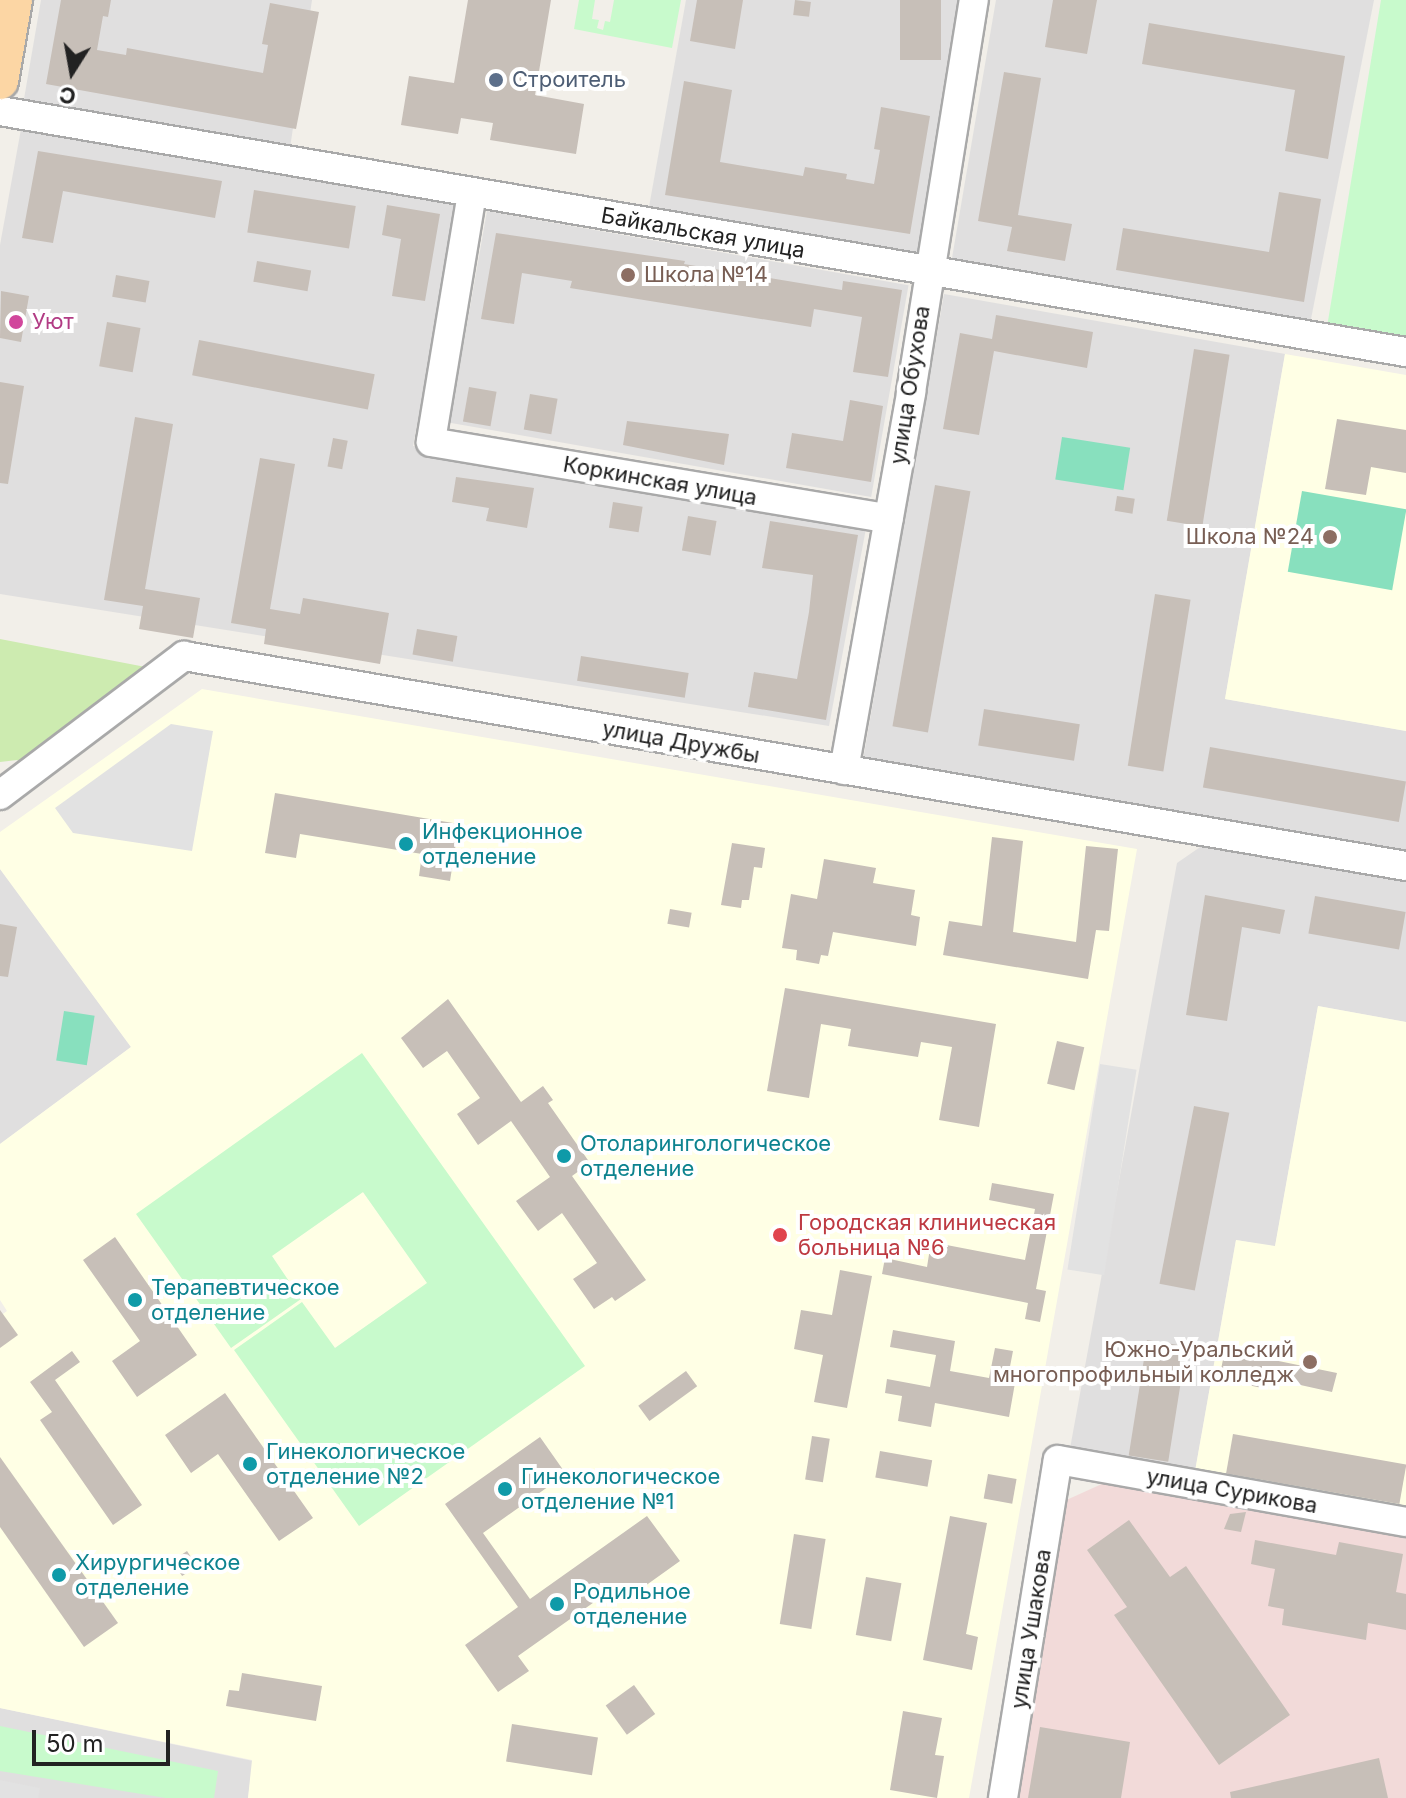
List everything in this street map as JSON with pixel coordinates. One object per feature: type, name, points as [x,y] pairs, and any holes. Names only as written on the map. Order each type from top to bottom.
[{"type":"main road","points":[[0,81],[14,0]]},
{"type":"street","name":"улица Обухова","points":[[844,770],[889,519],[974,0]]},
{"type":"street","name":"Байкальская улица","points":[[0,111],[1406,352]]},
{"type":"street","name":"Коркинская улица","points":[[472,193],[431,442],[889,519]]},
{"type":"street","name":"улица Дружбы","points":[[0,795],[184,656],[1406,866]]},
{"type":"street","name":"улица Сурикова","points":[[1058,1460],[1406,1522]]},
{"type":"street","name":"улица Ушакова","points":[[1003,1798],[1058,1460]]},
{"type":"shaded area","points":[[41,0],[312,0],[290,148],[24,99]]},
{"type":"shaded area","points":[[686,0],[963,0],[922,262],[649,207]]},
{"type":"shaded area","points":[[996,0],[1374,0],[1310,324],[951,264]]},
{"type":"shaded area","points":[[21,129],[459,206],[413,446],[867,523],[829,726],[0,594],[0,245]]},
{"type":"shaded area","points":[[487,211],[908,285],[871,497],[450,423]]},
{"type":"shaded area","points":[[944,294],[1285,354],[1225,699],[1406,731],[1406,854],[863,760]]},
{"type":"shaded area","name":"Школа №24","points":[[1285,354],[1406,375],[1406,731],[1225,699]]},
{"type":"shaded area","name":"Городская клиническая больница №6","points":[[202,689],[1137,849],[969,1798],[248,1798],[252,1760],[0,1708],[0,1316],[7,1311],[0,1300],[0,1144],[131,1047],[0,869],[0,832]],"holes":[[[362,1054],[584,1366],[235,1350],[335,1348],[428,1283],[363,1192],[271,1256]]]},
{"type":"shaded area","points":[[171,724],[213,731],[192,851],[73,833],[55,808]]},
{"type":"shaded area","points":[[1206,843],[1406,876],[1406,1022],[1318,1006],[1275,1247],[1236,1240],[1194,1477],[1069,1454],[1177,863]]},
{"type":"shaded area","points":[[0,869],[131,1047],[0,1144]]},
{"type":"shaded area","name":"Южно-Уральский многопрофильный колледж","points":[[1318,1006],[1406,1022],[1406,1515],[1194,1477],[1236,1240],[1275,1246]]},
{"type":"shaded area","points":[[1100,1064],[1137,1070],[1104,1275],[1067,1269]]},
{"type":"shaded area","points":[[1104,1483],[1406,1537],[1406,1798],[1015,1798],[1062,1502]]},
{"type":"shaded area","points":[[0,1708],[253,1761],[248,1798],[0,1798]]},
{"type":"shaded area","points":[[0,1780],[40,1788],[38,1798],[0,1798]]},
{"type":"green space","points":[[579,0],[595,0],[592,19],[599,20],[597,28],[603,30],[605,21],[610,22],[614,0],[681,0],[672,48],[574,29]]},
{"type":"green space","points":[[1381,0],[1406,0],[1406,340],[1327,327]]},
{"type":"green space","points":[[1062,437],[1130,448],[1123,490],[1055,479]]},
{"type":"green space","points":[[1302,491],[1406,509],[1392,590],[1288,572]]},
{"type":"green space","points":[[0,639],[156,669],[28,767],[17,760],[0,762]]},
{"type":"green space","points":[[64,1011],[95,1016],[87,1065],[56,1060]]},
{"type":"green space","points":[[362,1053],[585,1366],[359,1526],[234,1350],[302,1302],[335,1348],[427,1283],[363,1192],[272,1256],[301,1299],[231,1348],[136,1214]]},
{"type":"green space","points":[[0,1726],[218,1771],[214,1798],[166,1798],[0,1771]]},
{"type":"building","points":[[61,0],[111,0],[108,17],[103,16],[97,50],[126,55],[127,48],[263,73],[268,45],[262,44],[270,3],[319,12],[296,129],[46,84]]},
{"type":"building","name":"Строитель","points":[[468,0],[551,0],[535,95],[584,104],[576,154],[490,140],[493,123],[461,118],[458,134],[401,125],[409,76],[454,83]]},
{"type":"building","points":[[697,0],[743,0],[735,49],[690,41]]},
{"type":"building","points":[[795,0],[811,2],[809,17],[793,15]]},
{"type":"building","points":[[900,0],[941,0],[941,60],[900,60]]},
{"type":"building","points":[[1053,0],[1097,0],[1087,54],[1045,47]]},
{"type":"building","points":[[1149,23],[1345,56],[1328,159],[1285,151],[1295,90],[1142,64]]},
{"type":"building","points":[[1004,72],[1041,78],[1018,215],[1072,224],[1065,261],[1007,251],[1012,227],[978,221]]},
{"type":"building","points":[[684,81],[732,90],[720,162],[803,176],[805,167],[847,174],[846,179],[874,184],[880,150],[874,149],[881,107],[930,116],[910,234],[665,195]]},
{"type":"building","points":[[38,151],[222,181],[215,218],[63,191],[53,243],[22,238]]},
{"type":"building","points":[[254,190],[356,206],[349,249],[247,232]]},
{"type":"building","points":[[1279,192],[1321,199],[1304,302],[1116,270],[1123,228],[1269,252]]},
{"type":"building","points":[[387,205],[440,214],[425,301],[392,296],[401,239],[382,235]]},
{"type":"building","points":[[496,233],[685,261],[684,264],[842,290],[843,281],[902,290],[888,377],[853,372],[862,317],[814,309],[811,327],[570,288],[572,281],[522,273],[514,324],[481,319]]},
{"type":"building","points":[[257,261],[311,271],[308,291],[253,282]]},
{"type":"building","points":[[116,275],[149,281],[146,303],[112,297]]},
{"type":"building","points":[[1,291],[29,296],[21,342],[0,338]]},
{"type":"building","points":[[996,315],[1093,332],[1087,368],[994,351],[979,435],[943,429],[960,333],[992,339]]},
{"type":"building","points":[[107,322],[140,328],[133,372],[99,366]]},
{"type":"building","points":[[199,340],[375,374],[368,409],[192,375]]},
{"type":"building","points":[[1194,349],[1230,355],[1202,526],[1167,521]]},
{"type":"building","points":[[0,382],[24,386],[8,484],[0,483]]},
{"type":"building","points":[[469,387],[497,392],[490,426],[463,421]]},
{"type":"building","points":[[530,394],[558,399],[551,434],[524,429]]},
{"type":"building","points":[[850,400],[883,406],[871,482],[786,468],[792,433],[843,441]]},
{"type":"building","points":[[135,417],[173,424],[145,589],[200,598],[193,638],[139,629],[143,606],[104,600]]},
{"type":"building","points":[[1337,419],[1406,430],[1406,473],[1371,467],[1366,495],[1325,489]]},
{"type":"building","points":[[627,421],[729,434],[724,465],[623,445]]},
{"type":"building","points":[[333,438],[348,441],[342,469],[327,466]]},
{"type":"building","points":[[260,458],[295,464],[270,609],[300,614],[303,598],[389,613],[380,664],[264,644],[266,629],[231,623]]},
{"type":"building","points":[[456,477],[534,488],[527,528],[486,521],[489,508],[452,502]]},
{"type":"building","points":[[935,485],[970,491],[928,733],[892,726]]},
{"type":"building","points":[[1117,496],[1135,499],[1132,514],[1115,511]]},
{"type":"building","points":[[613,502],[643,507],[639,532],[609,528]]},
{"type":"building","points":[[688,516],[717,521],[710,556],[682,550]]},
{"type":"building","points":[[770,521],[858,535],[826,720],[748,707],[754,672],[797,679],[809,612],[813,575],[762,568]]},
{"type":"building","points":[[1155,594],[1191,600],[1163,771],[1128,766]]},
{"type":"building","points":[[417,629],[457,636],[453,662],[412,655]]},
{"type":"building","points":[[581,656],[689,673],[685,698],[577,681]]},
{"type":"building","points":[[984,709],[1080,724],[1074,761],[978,746]]},
{"type":"building","points":[[1210,747],[1406,782],[1399,822],[1203,787]]},
{"type":"building","name":"Инфекционное отделение","points":[[275,793],[459,824],[450,881],[419,876],[422,854],[300,834],[296,858],[265,853]]},
{"type":"building","points":[[992,837],[1023,841],[1013,932],[1076,942],[1086,846],[1118,849],[1109,931],[1096,930],[1088,979],[943,955],[949,921],[982,926]]},
{"type":"building","points":[[732,843],[765,848],[762,868],[754,867],[749,900],[742,900],[741,908],[721,905]]},
{"type":"building","points":[[824,859],[876,868],[873,883],[915,890],[911,915],[920,917],[916,946],[833,932],[828,956],[821,955],[819,964],[796,960],[797,950],[782,948],[791,894],[817,899]]},
{"type":"building","points":[[1205,895],[1285,910],[1280,934],[1242,927],[1227,1021],[1186,1015]]},
{"type":"building","points":[[1315,896],[1406,912],[1399,949],[1308,933]]},
{"type":"building","points":[[670,909],[692,913],[689,928],[667,924]]},
{"type":"building","points":[[0,924],[17,927],[8,977],[0,976]]},
{"type":"building","points":[[785,988],[996,1024],[979,1127],[939,1120],[952,1047],[921,1042],[918,1057],[848,1046],[851,1029],[821,1024],[809,1098],[767,1091]]},
{"type":"building","name":"Отоларингологическое отделение","points":[[448,999],[521,1102],[543,1086],[553,1100],[548,1103],[590,1163],[572,1176],[646,1280],[615,1301],[612,1297],[594,1309],[573,1279],[597,1263],[562,1213],[538,1231],[516,1201],[550,1177],[511,1121],[478,1145],[457,1114],[480,1098],[447,1051],[423,1068],[401,1038]]},
{"type":"building","points":[[1057,1041],[1084,1047],[1074,1090],[1047,1084]]},
{"type":"building","points":[[1194,1106],[1229,1113],[1195,1291],[1159,1284]]},
{"type":"building","points":[[992,1183],[1054,1194],[1036,1289],[1046,1291],[1040,1322],[1025,1319],[1028,1303],[882,1274],[885,1258],[927,1267],[931,1242],[1025,1260],[1035,1209],[989,1200]]},
{"type":"building","name":"Терапевтическое отделение","points":[[115,1237],[197,1355],[137,1397],[112,1361],[140,1341],[83,1260]]},
{"type":"building","points":[[840,1270],[872,1276],[847,1408],[814,1402],[823,1355],[794,1349],[801,1310],[832,1315]]},
{"type":"building","points":[[0,1310],[18,1335],[0,1348]]},
{"type":"building","points":[[893,1330],[955,1341],[950,1371],[989,1378],[995,1348],[1013,1351],[1007,1382],[1015,1383],[1009,1417],[935,1403],[931,1427],[898,1421],[902,1396],[885,1393],[887,1379],[930,1387],[936,1355],[890,1347]]},
{"type":"building","points":[[1147,1340],[1187,1346],[1168,1462],[1129,1456]]},
{"type":"building","points":[[1225,1350],[1337,1373],[1332,1392],[1264,1377],[1262,1388],[1219,1379]]},
{"type":"building","points":[[72,1351],[80,1362],[55,1380],[142,1505],[113,1525],[40,1420],[52,1412],[30,1382]]},
{"type":"building","points":[[686,1371],[697,1386],[649,1421],[638,1406]]},
{"type":"building","name":"Гинекологическое отделение №2","points":[[225,1393],[313,1518],[279,1541],[218,1454],[191,1473],[165,1435]]},
{"type":"building","points":[[1233,1434],[1406,1465],[1399,1504],[1226,1473]]},
{"type":"building","points":[[812,1436],[830,1439],[823,1482],[805,1479]]},
{"type":"building","name":"Родильное отделение","points":[[540,1437],[566,1474],[483,1533],[530,1599],[647,1516],[680,1561],[624,1601],[614,1588],[518,1656],[529,1671],[498,1692],[465,1645],[518,1607],[445,1504]]},
{"type":"building","points":[[880,1451],[932,1460],[928,1487],[875,1478]]},
{"type":"building","name":"Хирургическое отделение","points":[[0,1457],[118,1623],[84,1647],[0,1527]]},
{"type":"building","points":[[988,1474],[1017,1479],[1012,1504],[984,1499]]},
{"type":"building","points":[[1246,1512],[1241,1532],[1224,1529],[1230,1514]]},
{"type":"building","points":[[950,1516],[987,1523],[966,1634],[978,1637],[972,1670],[923,1660]]},
{"type":"building","points":[[1129,1520],[1170,1577],[1186,1566],[1290,1715],[1219,1765],[1114,1615],[1127,1607],[1087,1550]]},
{"type":"building","points":[[794,1534],[826,1539],[811,1629],[780,1624]]},
{"type":"building","points":[[1255,1540],[1336,1555],[1339,1542],[1403,1554],[1396,1592],[1406,1594],[1406,1630],[1368,1623],[1366,1640],[1282,1625],[1284,1609],[1268,1606],[1275,1569],[1251,1564]]},
{"type":"building","points":[[187,1551],[197,1566],[182,1576],[172,1561]]},
{"type":"building","points":[[866,1577],[901,1583],[891,1641],[856,1635]]},
{"type":"building","points":[[242,1673],[322,1686],[316,1721],[226,1706],[229,1690],[239,1691]]},
{"type":"building","points":[[634,1685],[655,1714],[627,1735],[606,1706]]},
{"type":"building","points":[[903,1711],[942,1718],[935,1755],[944,1756],[937,1798],[890,1790]]},
{"type":"building","points":[[512,1724],[598,1738],[592,1775],[506,1762]]},
{"type":"building","points":[[1040,1727],[1130,1742],[1121,1798],[1028,1798]]},
{"type":"building","points":[[1379,1758],[1388,1798],[1231,1798],[1230,1792]]},
{"type":"place","name":"Строитель","points":[[496,80]]},
{"type":"place","name":"Школа №14","points":[[628,275]]},
{"type":"place","name":"Уют","points":[[16,322]]},
{"type":"place","name":"Школа №24","points":[[1330,537]]},
{"type":"place","name":"Инфекционное отделение","points":[[406,844]]},
{"type":"place","name":"Отоларингологическое отделение","points":[[564,1156]]},
{"type":"place","name":"Городская клиническая больница №6","points":[[780,1235]]},
{"type":"place","name":"Терапевтическое отделение","points":[[135,1300]]},
{"type":"place","name":"Южно-Уральский многопрофильный колледж","points":[[1310,1362]]},
{"type":"place","name":"Гинекологическое отделение №2","points":[[250,1464]]},
{"type":"place","name":"Гинекологическое отделение №1","points":[[505,1489]]},
{"type":"place","name":"Хирургическое отделение","points":[[59,1575]]},
{"type":"place","name":"Родильное отделение","points":[[557,1604]]}]
